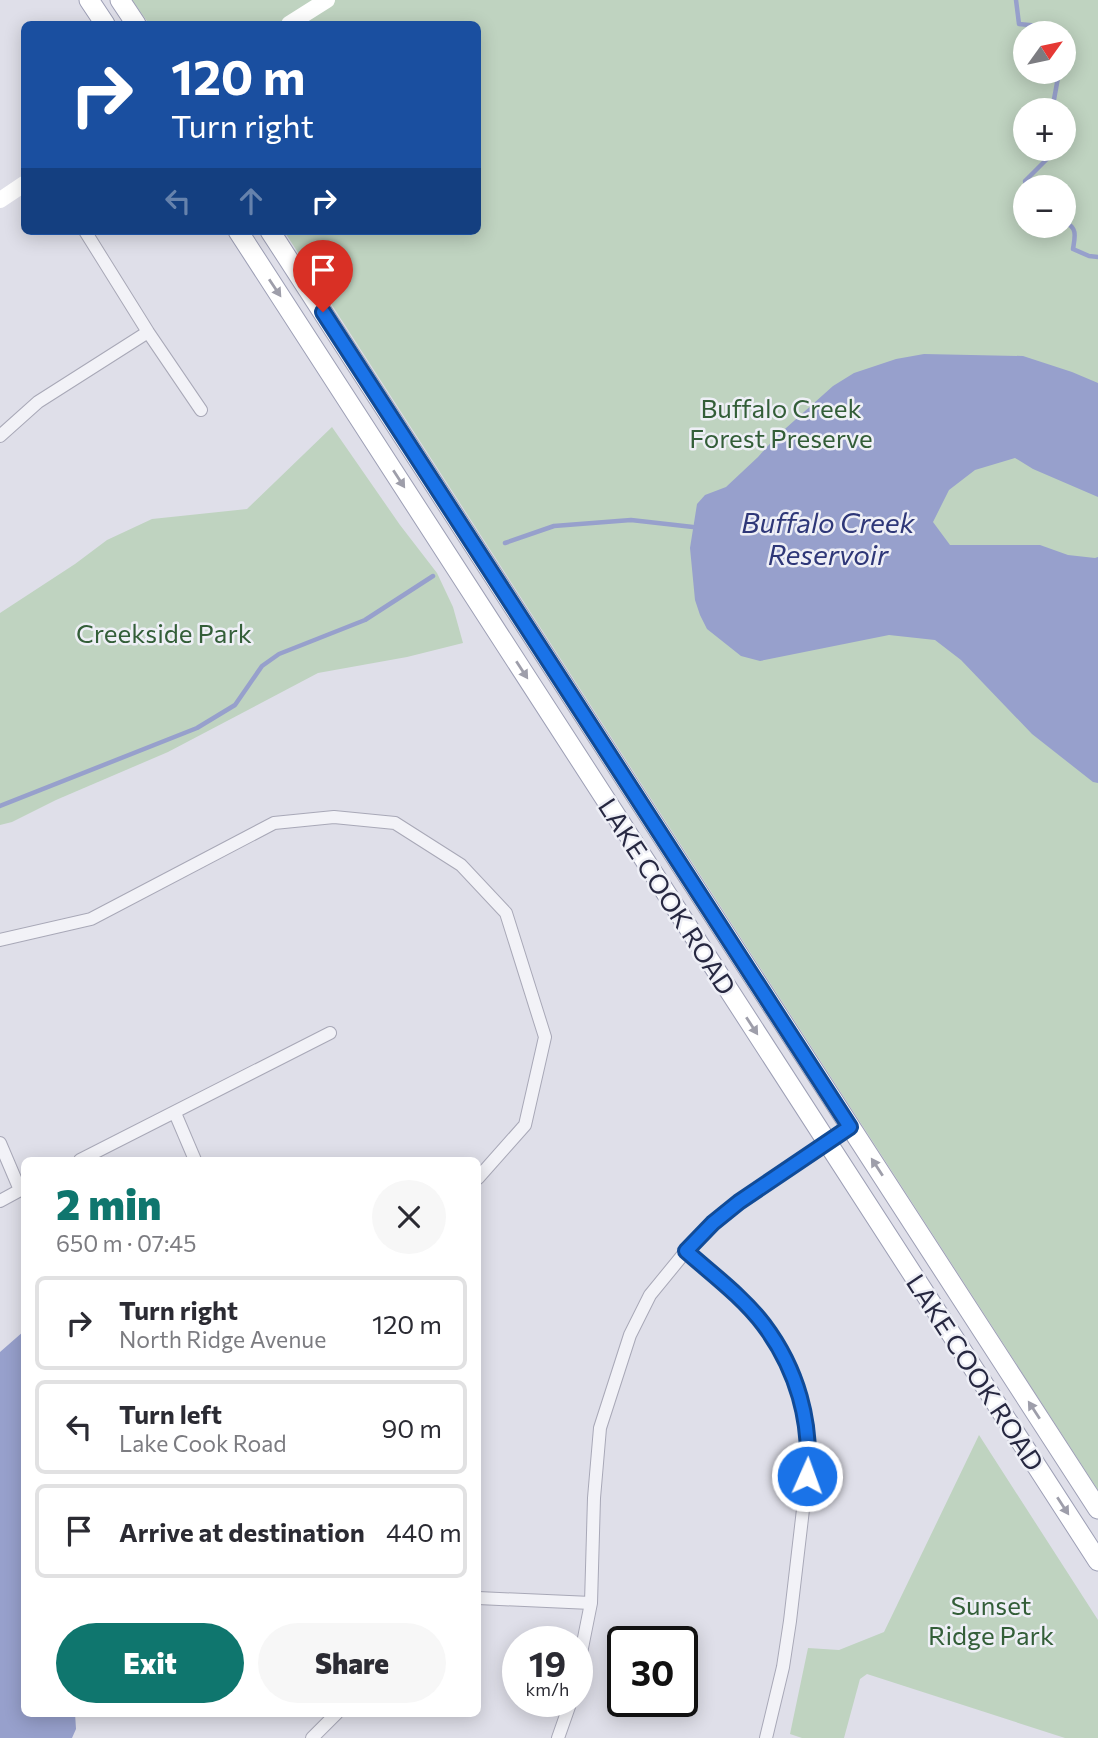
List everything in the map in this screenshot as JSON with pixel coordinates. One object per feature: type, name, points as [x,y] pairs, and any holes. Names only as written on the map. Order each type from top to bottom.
[{"type":"main road","points":[[89,0],[103,21]]},
{"type":"main road","points":[[120,0],[134,21]]},
{"type":"main road","name":"LAKE COOK ROAD","points":[[241,235],[1098,1562]]},
{"type":"main road","name":"LAKE COOK ROAD","points":[[273,235],[1098,1508]]},
{"type":"street","points":[[294,21],[327,0]]},
{"type":"street","points":[[0,200],[21,186]]},
{"type":"street","points":[[87,235],[201,410]]},
{"type":"street","points":[[0,436],[38,402],[148,332]]},
{"type":"street","points":[[0,940],[92,919],[274,823],[334,817],[395,823],[461,865],[506,913],[545,1037],[525,1125],[481,1175]]},
{"type":"street","points":[[86,1157],[330,1033]]},
{"type":"street","points":[[175,1112],[194,1157]]},
{"type":"street","points":[[586,1626],[591,1603],[594,1498],[600,1428],[630,1335],[650,1295],[713,1223],[739,1202],[850,1127]]},
{"type":"street","points":[[0,1143],[21,1187]]},
{"type":"street","points":[[0,1201],[21,1190]]},
{"type":"street","points":[[686,1251],[742,1301],[763,1324],[781,1351],[795,1381],[808,1429],[808,1470],[790,1621],[783,1667],[766,1738]]},
{"type":"street","points":[[481,1598],[591,1603]]},
{"type":"street","points":[[312,1738],[333,1717]]},
{"type":"street","points":[[558,1738],[565,1717]]},
{"type":"green space","name":"Buffalo Creek Forest Preserve","points":[[132,0],[1098,0],[1098,1490],[287,235],[481,235],[481,21],[147,21]]},
{"type":"green space","name":"Creekside Park","points":[[332,427],[437,573],[453,607],[463,643],[407,657],[318,673],[168,752],[0,825],[0,613],[107,540],[152,519],[247,509]]},
{"type":"green space","name":"Sunset Ridge Park","points":[[979,1435],[1098,1620],[1098,1738],[1065,1738],[867,1674],[860,1679],[844,1738],[802,1738],[790,1734],[808,1648],[839,1650],[884,1632]]},
{"type":"water","name":"Buffalo Creek Reservoir","points":[[924,354],[1023,356],[1098,383],[1098,497],[1033,469],[1015,458],[975,470],[949,490],[933,522],[950,545],[1040,545],[1068,555],[1098,557],[1098,783],[1093,782],[1032,734],[961,660],[935,640],[889,635],[760,661],[741,656],[707,629],[700,615],[695,600],[690,548],[697,504],[705,495],[726,487],[833,386],[854,373],[896,359]]},
{"type":"water","points":[[21,1334],[21,1717],[75,1717],[76,1729],[72,1738],[0,1738],[0,1352]]},
{"type":"waterway","points":[[1016,0],[1019,21]]},
{"type":"waterway","points":[[1054,98],[1057,84]]},
{"type":"waterway","points":[[1031,175],[1045,161]]},
{"type":"waterway","points":[[1075,238],[1073,249],[1098,257]]},
{"type":"waterway","points":[[505,543],[554,526],[631,520],[693,527]]},
{"type":"waterway","points":[[0,806],[197,728],[235,705],[262,666],[279,654],[365,620],[433,576]]},
{"type":"route","points":[[323,312],[850,1127],[739,1202],[713,1223],[686,1251],[742,1301],[763,1324],[781,1351],[795,1381],[808,1429],[807,1476]]}]
